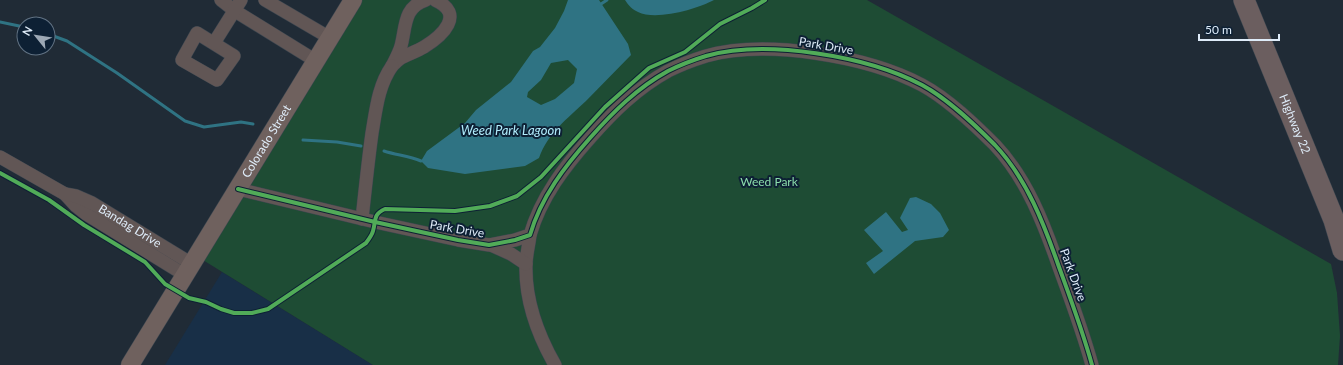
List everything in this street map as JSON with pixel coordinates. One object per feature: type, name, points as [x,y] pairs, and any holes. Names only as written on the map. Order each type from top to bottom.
[{"type":"main road","name":"Highway 22","points":[[1244,0],[1334,220],[1343,250]]},
{"type":"street","points":[[221,0],[238,5],[316,61]]},
{"type":"street","points":[[265,0],[330,38]]},
{"type":"street","name":"Colorado Street","points":[[130,365],[353,0]]},
{"type":"street","points":[[362,219],[368,160],[379,95],[387,74],[401,46],[409,13],[420,2],[426,0]]},
{"type":"street","points":[[392,66],[400,59],[424,47],[447,28],[451,15],[445,5],[436,0]]},
{"type":"street","points":[[214,43],[238,5]]},
{"type":"street","name":"Park Drive","points":[[555,365],[547,352],[532,310],[527,286],[526,264],[533,224],[543,201],[560,175],[577,153],[628,98],[646,84],[667,71],[706,56],[725,52],[789,50],[831,55],[874,66],[904,76],[924,86],[945,100],[972,123],[995,146],[1009,162],[1023,182],[1038,210],[1074,308],[1092,365]]},
{"type":"street","name":"Bandag Drive","points":[[0,157],[65,194],[76,196],[92,203],[188,269]]},
{"type":"street","name":"Park Drive","points":[[238,189],[362,219],[489,245],[516,240],[530,235]]},
{"type":"street","points":[[489,245],[511,254],[526,264]]},
{"type":"shaded area","points":[[222,272],[373,365],[165,365]]},
{"type":"green space","name":"Weed Park","points":[[353,0],[867,0],[1331,264],[1337,293],[1340,336],[1338,365],[373,365],[198,257]]},
{"type":"water","name":"Weed Park Lagoon","points":[[568,0],[599,0],[628,44],[631,55],[565,120],[547,141],[539,158],[525,166],[465,174],[428,168],[421,161],[427,151],[465,123],[476,110],[511,82],[533,51],[540,47],[555,28]],"holes":[[[568,60],[577,69],[574,83],[555,99],[541,105],[527,97],[528,92],[541,80],[551,63]]]},
{"type":"water","points":[[625,0],[714,0],[676,13],[655,15],[636,11]]},
{"type":"water","points":[[916,197],[931,204],[940,213],[949,230],[943,237],[915,241],[874,274],[866,263],[883,251],[864,230],[886,212],[902,232],[908,230],[900,218],[910,198]]},
{"type":"waterway","points":[[601,4],[607,0]]},
{"type":"waterway","points":[[0,22],[16,25]]},
{"type":"waterway","points":[[56,37],[67,41],[117,73],[185,121],[204,127],[241,122],[253,124]]},
{"type":"waterway","points":[[303,140],[337,142],[361,146]]},
{"type":"waterway","points":[[384,151],[421,161]]},
{"type":"cycle path","points":[[0,173],[49,200],[84,225],[145,262],[165,284],[189,298],[206,302],[234,313],[252,313],[268,309],[366,243],[373,232],[378,213],[385,209],[455,211],[490,206],[517,196],[541,177],[605,107],[649,68],[685,52],[720,24],[765,0]]},
{"type":"cycle path","points":[[238,189],[375,222],[458,240],[489,245],[515,240],[530,235],[540,208],[547,195],[563,171],[599,128],[636,93],[668,71],[706,56],[730,51],[757,49],[816,53],[873,66],[922,85],[941,97],[970,120],[995,145],[1016,172],[1041,218],[1077,316],[1092,365]]}]
